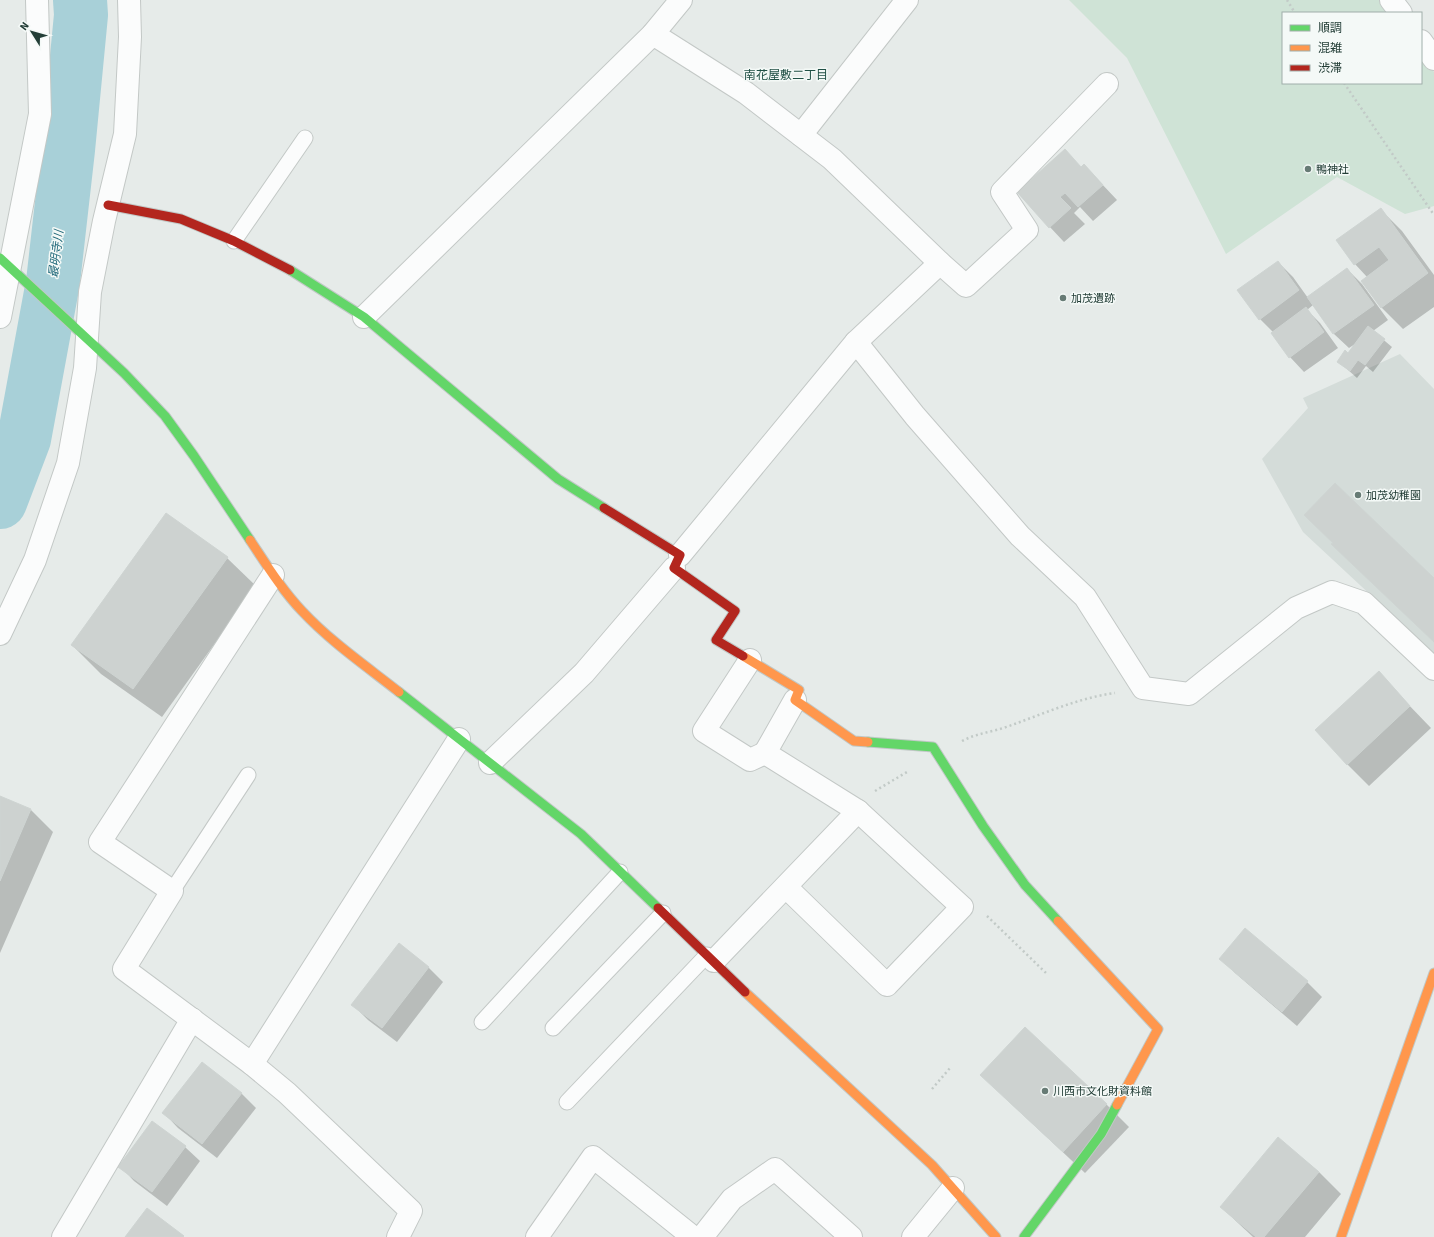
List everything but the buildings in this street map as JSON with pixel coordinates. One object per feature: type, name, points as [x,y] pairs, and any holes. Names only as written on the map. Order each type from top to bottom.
[{"type":"street","points":[[0,317],[11,268],[40,114],[37,0]]},
{"type":"street","points":[[0,634],[35,560],[68,463],[85,368],[82,335],[108,205],[125,134],[130,37],[129,0]]},
{"type":"street","points":[[801,135],[907,0]]},
{"type":"street","points":[[1391,0],[1400,12]]},
{"type":"street","points":[[364,317],[653,34],[676,2]]},
{"type":"street","points":[[653,34],[746,93],[832,159],[966,286],[1027,230],[1002,192],[1107,84]]},
{"type":"street","points":[[1422,42],[1434,59]]},
{"type":"street","points":[[108,205],[181,219],[234,241],[284,266],[364,317],[558,479],[677,562],[735,611],[716,640],[750,660],[799,690],[795,700],[764,753],[750,760],[704,731],[750,660]]},
{"type":"street","points":[[490,763],[584,673],[677,562],[856,342],[940,263]]},
{"type":"street","points":[[11,268],[124,373],[165,416],[194,456],[273,575],[302,611],[338,644],[580,834],[710,958],[932,1165],[996,1237]]},
{"type":"street","points":[[856,342],[915,416],[1020,536],[1085,596],[1143,688],[1189,694],[1296,608],[1332,592],[1364,603],[1434,669]]},
{"type":"street","points":[[273,575],[100,842],[172,891],[124,969],[252,1064],[287,1093],[411,1211],[398,1237]]},
{"type":"street","points":[[795,700],[854,741],[933,747],[983,826],[1024,885],[1158,1029],[1101,1134],[1024,1237]]},
{"type":"street","points":[[252,1064],[459,739]]},
{"type":"street","points":[[764,753],[856,810],[962,907],[887,985],[786,887]]},
{"type":"street","points":[[710,958],[786,887],[856,810]]},
{"type":"street","points":[[1340,1237],[1434,973]]},
{"type":"street","points":[[63,1237],[192,1019]]},
{"type":"street","points":[[537,1237],[593,1157],[693,1237]]},
{"type":"street","points":[[702,1237],[732,1199],[775,1169],[851,1237]]},
{"type":"street","points":[[913,1237],[953,1188]]},
{"type":"lane","points":[[234,241],[305,138]]},
{"type":"lane","points":[[172,891],[248,775]]},
{"type":"lane","points":[[482,1022],[620,872]]},
{"type":"lane","points":[[554,1028],[663,913]]},
{"type":"lane","points":[[567,1102],[710,958]]},
{"type":"path","points":[[1287,0],[1295,12]]},
{"type":"path","points":[[1345,84],[1434,215]]},
{"type":"path","points":[[856,810],[869,795],[972,735],[1006,727],[1070,704],[1105,694],[1143,688]]},
{"type":"path","points":[[962,907],[972,901],[1046,973]]},
{"type":"path","points":[[932,1089],[950,1068]]},
{"type":"shaded area","name":"加茂幼稚園","points":[[1400,354],[1434,389],[1434,654],[1303,532],[1262,459],[1308,408],[1303,398]]},
{"type":"green space","name":"鴨神社","points":[[1069,0],[1385,0],[1393,12],[1282,12],[1282,84],[1422,84],[1422,54],[1434,72],[1434,206],[1405,214],[1337,177],[1226,254],[1127,58]]},
{"type":"waterway","name":"最明寺川","points":[[0,502],[24,439],[53,282],[81,15],[80,0]]},
{"type":"traffic: fast","points":[[0,258],[124,373],[165,416],[194,456],[250,540]]},
{"type":"traffic: fast","points":[[290,270],[364,317],[558,479],[604,508]]},
{"type":"traffic: fast","points":[[399,692],[581,834],[658,908]]},
{"type":"traffic: fast","points":[[868,742],[933,747],[983,826],[1025,885],[1058,921]]},
{"type":"traffic: fast","points":[[1024,1237],[1101,1134],[1117,1105]]},
{"type":"traffic: slow","points":[[250,540],[281,586],[302,611],[337,643],[399,692]]},
{"type":"traffic: slow","points":[[743,656],[799,690],[795,700],[854,741],[868,742]]},
{"type":"traffic: slow","points":[[1058,921],[1158,1029],[1117,1105]]},
{"type":"traffic: slow","points":[[1341,1237],[1434,973]]},
{"type":"traffic: slow","points":[[745,992],[932,1165],[996,1237]]},
{"type":"traffic: jam","points":[[108,205],[181,219],[234,241],[290,270]]},
{"type":"traffic: jam","points":[[604,508],[680,555],[674,568],[735,611],[716,640],[743,656]]},
{"type":"traffic: jam","points":[[658,908],[745,992]]},
{"type":"place","name":"鴨神社","points":[[1308,169]]},
{"type":"place","name":"加茂遺跡","points":[[1063,298]]},
{"type":"place","name":"加茂幼稚園","points":[[1358,495]]},
{"type":"place","name":"川西市文化財資料館","points":[[1045,1091]]},
{"type":"district","name":"南花屋敷二丁目","points":[[786,75]]}]
